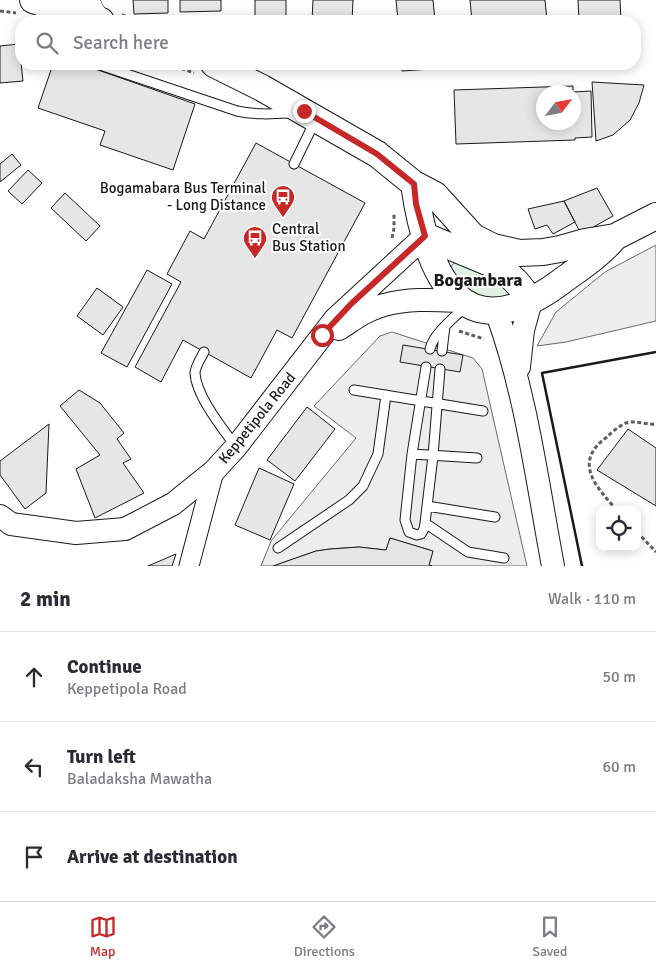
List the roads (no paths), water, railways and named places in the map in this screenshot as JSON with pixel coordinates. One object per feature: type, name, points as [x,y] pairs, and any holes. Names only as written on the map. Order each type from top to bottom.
[{"type":"main road","points":[[32,0],[94,14]]},
{"type":"main road","points":[[225,70],[310,115],[377,154],[414,184],[435,196],[473,237],[493,247],[519,253],[543,252],[615,237],[656,216]]},
{"type":"main road","points":[[414,184],[416,204],[425,236],[435,268],[441,279],[465,303],[486,311],[512,309],[546,293],[604,249],[615,237]]},
{"type":"main road","points":[[425,236],[497,266],[511,276],[531,301]]},
{"type":"street","name":"Keppetipola Road","points":[[0,516],[11,524],[76,533],[125,529],[173,504],[214,471],[236,448],[335,319],[425,236]]},
{"type":"street","name":"Keppetipola Road","points":[[315,345],[361,315],[383,305],[412,300],[465,303]]},
{"type":"street","points":[[520,391],[520,343],[531,301]]},
{"type":"street","points":[[496,311],[506,339],[520,391],[553,566]]},
{"type":"street","points":[[189,566],[214,471]]},
{"type":"lane","points":[[115,70],[250,114],[310,115],[294,164]]},
{"type":"lane","points":[[430,349],[431,344],[465,303]]},
{"type":"lane","points":[[442,351],[445,326]]},
{"type":"lane","points":[[204,352],[195,371],[197,382],[209,410],[236,448]]},
{"type":"lane","points":[[426,367],[412,454],[406,527],[408,532],[417,535],[421,534],[425,523],[440,369]]},
{"type":"lane","points":[[354,390],[483,411]]},
{"type":"lane","points":[[278,548],[349,500],[363,486],[378,454],[386,395]]},
{"type":"lane","points":[[412,454],[477,458]]},
{"type":"lane","points":[[427,506],[495,517]]},
{"type":"lane","points":[[425,523],[468,552],[504,558]]},
{"type":"place","name":"Bogamabara Bus Terminal - Long Distance","points":[[283,218]]},
{"type":"place","name":"Central Bus Station","points":[[255,259]]},
{"type":"district","name":"Bogambara","points":[[478,280]]}]
